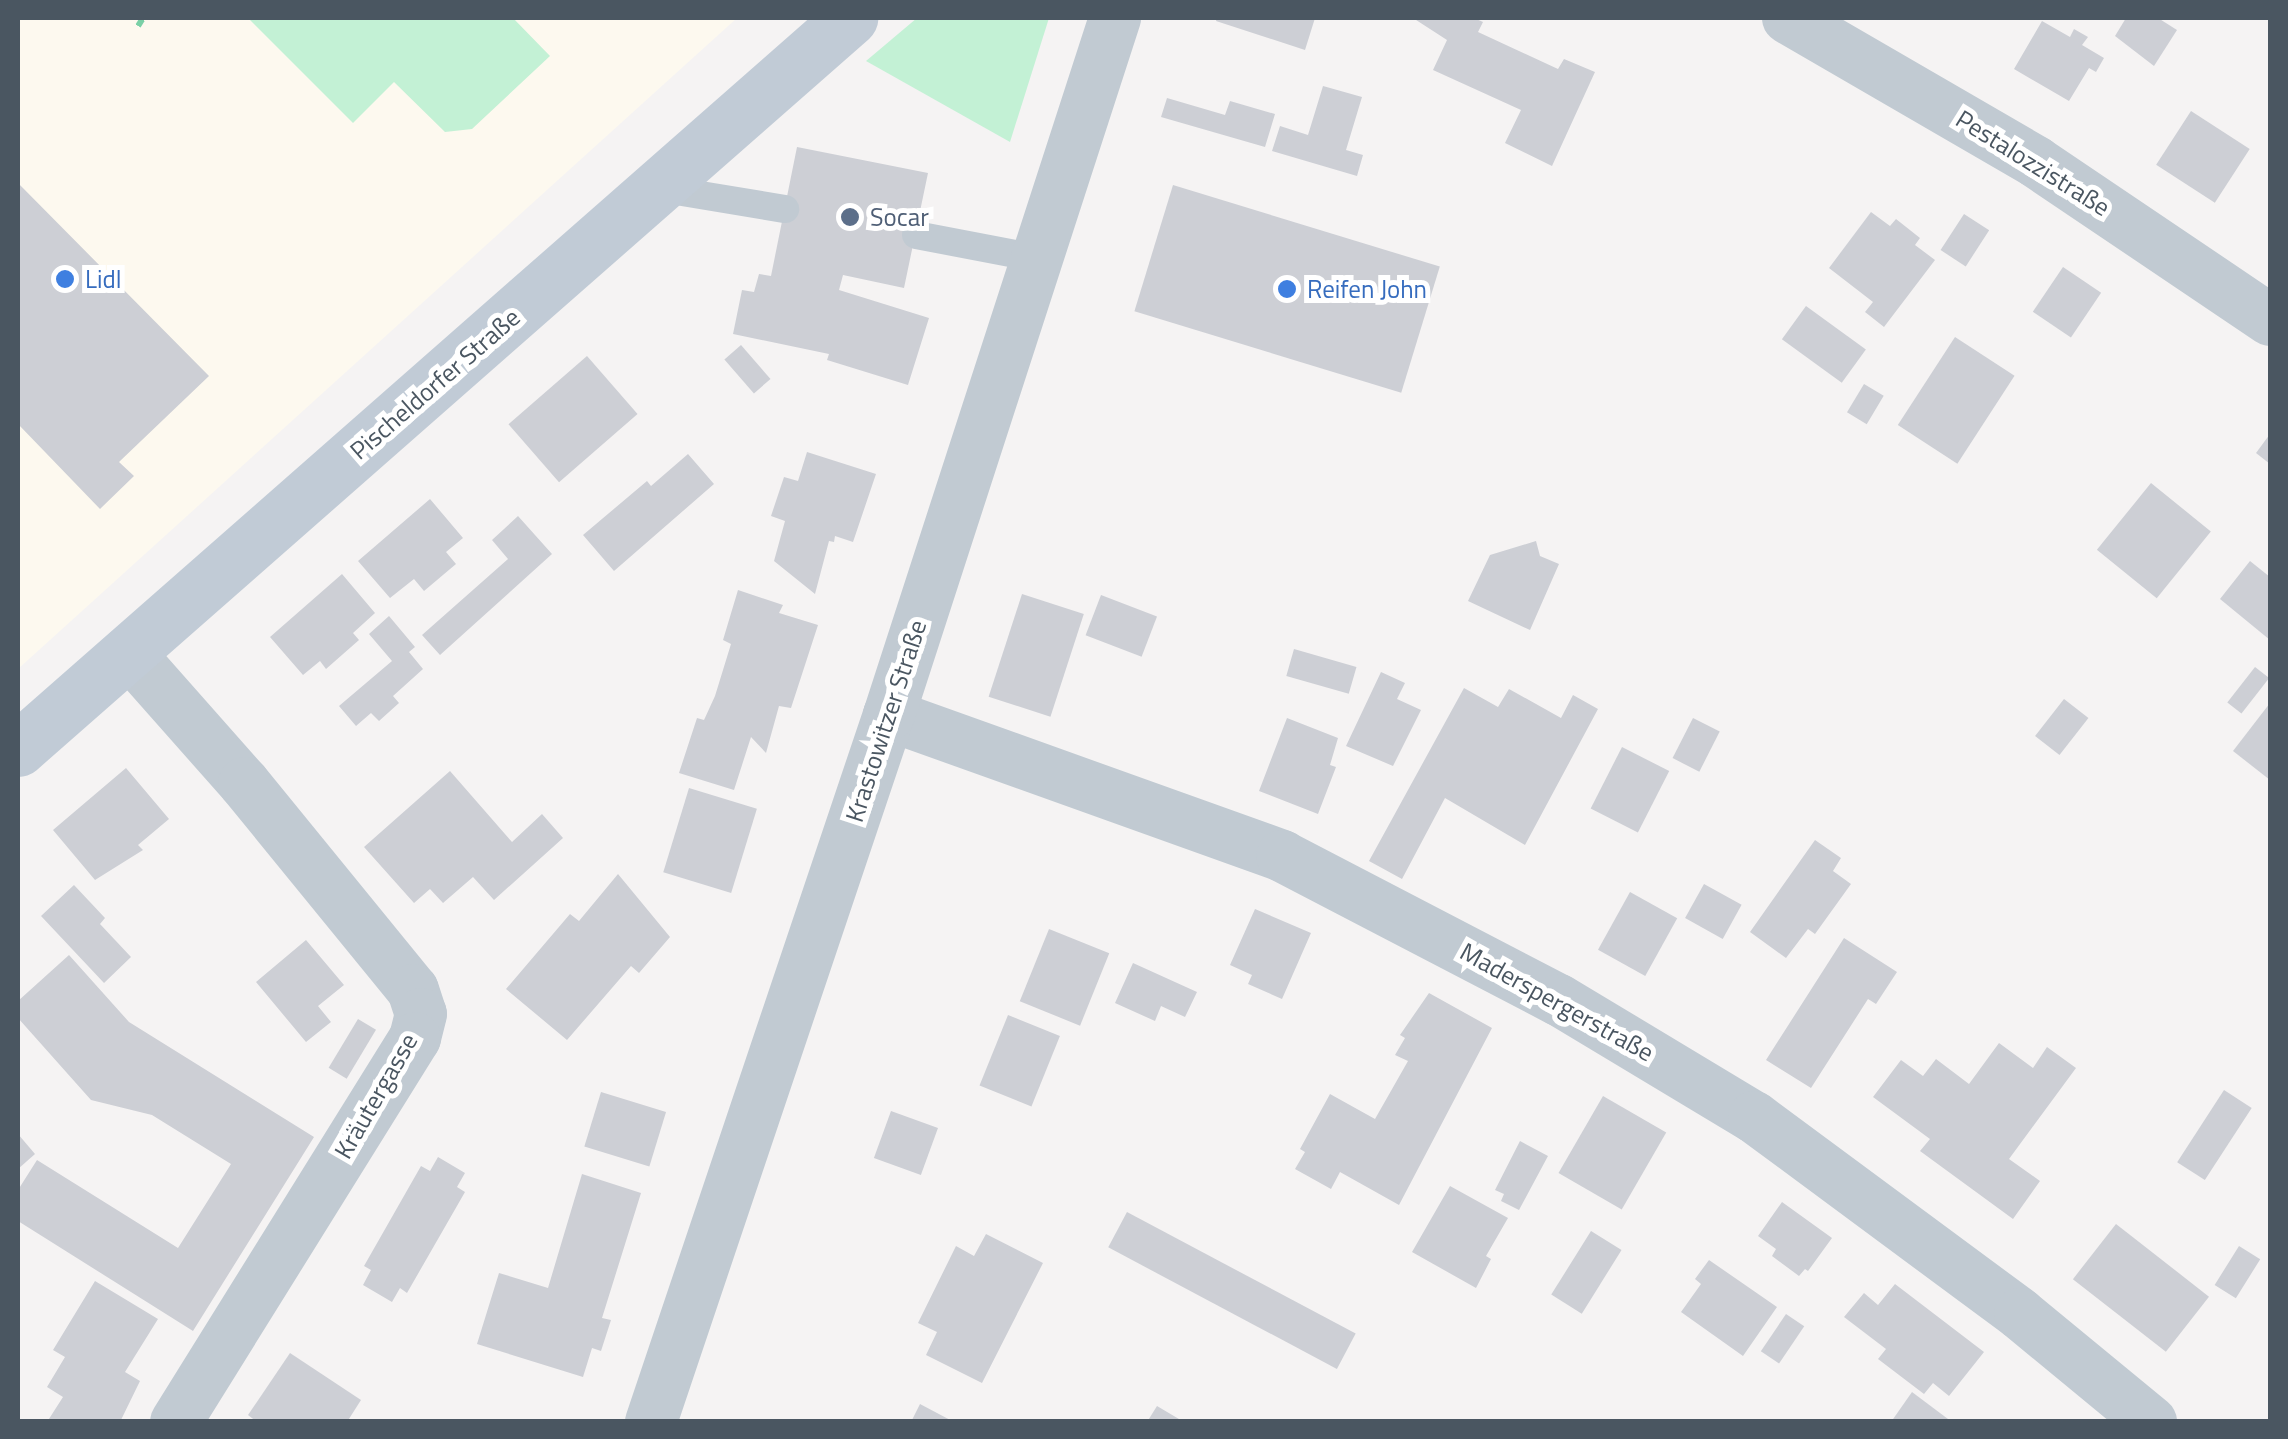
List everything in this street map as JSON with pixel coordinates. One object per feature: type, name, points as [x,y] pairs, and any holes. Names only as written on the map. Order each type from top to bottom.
[{"type":"main road","name":"Pischeldorfer Straße","points":[[18,748],[850,18]]},
{"type":"street","name":"Krastowitzer Straße","points":[[658,1419],[1116,18]]},
{"type":"street","name":"Pestalozzistraße","points":[[1788,18],[2036,162],[2270,320]]},
{"type":"street","name":"Kräutergasse","points":[[128,652],[244,783],[413,990],[421,1014],[415,1038],[176,1422]]},
{"type":"street","name":"Maderspergerstraße","points":[[889,715],[1282,856],[1559,1000],[1754,1117],[2020,1314],[2151,1422]]},
{"type":"lane","points":[[658,188],[784,210]]},
{"type":"lane","points":[[916,234],[1037,258]]},
{"type":"path","points":[[138,26],[143,18]]},
{"type":"shaded area","points":[[18,18],[737,18],[18,669]]},
{"type":"green space","points":[[248,18],[513,18],[550,56],[472,129],[445,132],[394,82],[353,123]]},
{"type":"green space","points":[[917,18],[1049,18],[1010,142],[866,61]]},
{"type":"building","points":[[1315,18],[1305,50],[1216,21]]},
{"type":"building","points":[[1413,18],[1474,18],[1483,22],[1478,32],[1558,69],[1564,59],[1595,72],[1552,166],[1505,143],[1521,110],[1433,70],[1447,40]]},
{"type":"building","points":[[2126,18],[2158,18],[2177,30],[2154,66],[2115,36]]},
{"type":"building","points":[[2042,21],[2070,37],[2074,29],[2088,37],[2082,45],[2104,58],[2096,72],[2089,68],[2069,101],[2014,69]]},
{"type":"building","points":[[1323,86],[1362,97],[1346,150],[1363,155],[1357,176],[1272,151],[1280,126],[1308,135]]},
{"type":"building","points":[[1167,98],[1225,115],[1230,101],[1275,114],[1265,147],[1161,117]]},
{"type":"building","points":[[2191,111],[2250,149],[2215,203],[2156,165]]},
{"type":"building","points":[[797,147],[928,173],[904,288],[843,275],[839,290],[929,318],[908,385],[827,360],[829,354],[733,334],[742,290],[754,292],[759,274],[771,276]]},
{"type":"building","name":"Lidl","points":[[18,183],[209,376],[119,462],[134,476],[100,509],[18,424]]},
{"type":"building","name":"Reifen John","points":[[1173,185],[1440,267],[1401,393],[1134,311]]},
{"type":"building","points":[[1871,212],[1890,226],[1896,219],[1920,238],[1915,245],[1935,260],[1884,327],[1865,312],[1873,302],[1829,268]]},
{"type":"building","points":[[1964,214],[1989,230],[1966,266],[1941,250]]},
{"type":"building","points":[[2063,267],[2101,293],[2071,337],[2033,312]]},
{"type":"building","points":[[1806,306],[1866,349],[1842,383],[1782,339]]},
{"type":"building","points":[[1955,337],[2015,376],[1957,464],[1898,425]]},
{"type":"building","points":[[741,345],[771,379],[754,393],[724,359]]},
{"type":"building","points":[[587,356],[638,414],[559,482],[509,424]]},
{"type":"building","points":[[1864,384],[1884,396],[1867,424],[1847,412]]},
{"type":"building","points":[[2270,434],[2270,464],[2256,453]]},
{"type":"building","points":[[807,452],[876,474],[853,542],[835,536],[834,542],[829,541],[815,594],[774,561],[785,521],[771,516],[784,477],[798,481]]},
{"type":"building","points":[[688,454],[714,484],[614,571],[583,535],[647,481],[651,486]]},
{"type":"building","points":[[2151,483],[2211,531],[2157,598],[2097,550]]},
{"type":"building","points":[[430,499],[463,538],[446,552],[456,564],[424,591],[414,579],[390,598],[358,561]]},
{"type":"building","points":[[518,516],[552,554],[440,655],[422,635],[508,559],[492,540]]},
{"type":"building","points":[[1536,541],[1540,556],[1559,564],[1530,630],[1468,601],[1490,555]]},
{"type":"building","points":[[2250,561],[2270,577],[2270,640],[2220,599]]},
{"type":"building","points":[[342,574],[375,613],[353,633],[359,640],[326,669],[320,661],[303,675],[270,637]]},
{"type":"building","points":[[738,590],[783,605],[779,613],[818,625],[791,708],[779,706],[766,753],[751,737],[734,790],[679,773],[697,718],[704,720],[715,696],[731,644],[723,640]]},
{"type":"building","points":[[1022,594],[1084,614],[1050,717],[989,697]]},
{"type":"building","points":[[1101,595],[1157,617],[1142,657],[1086,635]]},
{"type":"building","points":[[389,616],[415,647],[409,652],[423,669],[393,696],[399,703],[379,721],[371,713],[356,726],[339,706],[392,661],[369,634]]},
{"type":"building","points":[[1294,649],[1356,667],[1349,694],[1286,676]]},
{"type":"building","points":[[2255,667],[2269,678],[2241,714],[2227,702]]},
{"type":"building","points":[[1381,672],[1405,683],[1397,699],[1421,710],[1393,766],[1346,746]]},
{"type":"building","points":[[1464,688],[1498,707],[1509,689],[1561,718],[1573,695],[1598,709],[1525,845],[1445,798],[1402,879],[1369,861]]},
{"type":"building","points":[[2064,699],[2088,718],[2059,755],[2035,736]]},
{"type":"building","points":[[2270,703],[2270,780],[2233,751]]},
{"type":"building","points":[[1287,718],[1338,738],[1330,765],[1336,767],[1318,814],[1259,791]]},
{"type":"building","points":[[1693,718],[1720,732],[1699,772],[1673,758]]},
{"type":"building","points":[[1622,747],[1669,771],[1638,833],[1591,808]]},
{"type":"building","points":[[126,768],[169,819],[138,845],[143,850],[95,880],[53,830]]},
{"type":"building","points":[[450,771],[512,842],[542,814],[563,838],[494,900],[473,877],[443,903],[430,889],[414,903],[364,847]]},
{"type":"building","points":[[689,788],[757,809],[731,893],[663,872]]},
{"type":"building","points":[[1815,840],[1841,858],[1833,871],[1851,884],[1815,934],[1808,929],[1786,958],[1750,932]]},
{"type":"building","points":[[618,874],[670,937],[639,973],[631,966],[567,1040],[506,989],[570,914],[579,921]]},
{"type":"building","points":[[1704,884],[1742,905],[1723,939],[1685,918]]},
{"type":"building","points":[[74,885],[105,918],[100,924],[131,957],[104,983],[41,916]]},
{"type":"building","points":[[1630,892],[1677,918],[1645,976],[1598,950]]},
{"type":"building","points":[[1255,909],[1311,933],[1282,999],[1248,984],[1252,975],[1230,965]]},
{"type":"building","points":[[1049,929],[1109,953],[1080,1026],[1020,1001]]},
{"type":"building","points":[[1844,938],[1897,972],[1876,1004],[1868,999],[1811,1088],[1766,1060]]},
{"type":"building","points":[[306,940],[344,985],[318,1006],[331,1022],[306,1042],[256,982]]},
{"type":"building","points":[[69,955],[129,1022],[314,1137],[193,1331],[18,1221],[18,1190],[37,1160],[178,1248],[231,1164],[152,1115],[91,1100],[18,1018],[18,1001]]},
{"type":"building","points":[[1133,963],[1197,992],[1185,1017],[1161,1006],[1155,1021],[1115,1003]]},
{"type":"building","points":[[1429,993],[1492,1028],[1399,1205],[1340,1172],[1331,1189],[1295,1169],[1305,1152],[1300,1149],[1330,1094],[1375,1119],[1408,1061],[1395,1055],[1405,1038],[1400,1035]]},
{"type":"building","points":[[1008,1015],[1060,1036],[1031,1106],[980,1085]]},
{"type":"building","points":[[358,1019],[376,1030],[347,1079],[329,1068]]},
{"type":"building","points":[[1999,1043],[2033,1068],[2047,1047],[2076,1068],[2009,1159],[2040,1181],[2013,1219],[1920,1151],[1930,1139],[1873,1097],[1901,1060],[1923,1076],[1936,1059],[1969,1084]]},
{"type":"building","points":[[2224,1090],[2252,1108],[2205,1180],[2177,1162]]},
{"type":"building","points":[[601,1092],[666,1112],[649,1166],[584,1147]]},
{"type":"building","points":[[1603,1096],[1666,1132],[1622,1210],[1558,1173]]},
{"type":"building","points":[[891,1111],[938,1128],[921,1175],[874,1158]]},
{"type":"building","points":[[18,1134],[35,1154],[18,1169]]},
{"type":"building","points":[[1520,1141],[1548,1156],[1519,1210],[1501,1201],[1504,1194],[1495,1190]]},
{"type":"building","points":[[438,1157],[465,1173],[457,1187],[465,1192],[407,1293],[400,1288],[392,1302],[363,1285],[371,1270],[364,1266],[421,1166],[430,1171]]},
{"type":"building","points":[[582,1174],[641,1193],[602,1318],[611,1320],[601,1351],[592,1348],[583,1377],[477,1344],[499,1273],[548,1288]]},
{"type":"building","points":[[1450,1186],[1508,1218],[1486,1256],[1491,1259],[1476,1288],[1412,1252]]},
{"type":"building","points":[[1782,1202],[1832,1238],[1808,1271],[1805,1269],[1799,1276],[1772,1256],[1776,1249],[1758,1236]]},
{"type":"building","points":[[1127,1212],[1356,1334],[1337,1369],[1108,1247]]},
{"type":"building","points":[[2116,1224],[2209,1297],[2166,1352],[2073,1279]]},
{"type":"building","points":[[1591,1231],[1622,1250],[1582,1314],[1551,1295]]},
{"type":"building","points":[[986,1234],[1043,1263],[982,1383],[926,1355],[937,1332],[918,1323],[956,1246],[974,1256]]},
{"type":"building","points":[[2239,1246],[2260,1259],[2236,1298],[2215,1285]]},
{"type":"building","points":[[1709,1260],[1777,1307],[1743,1356],[1681,1312],[1701,1284],[1695,1279]]},
{"type":"building","points":[[95,1281],[158,1319],[125,1372],[140,1381],[120,1422],[47,1422],[63,1397],[47,1387],[65,1357],[53,1350]]},
{"type":"building","points":[[1895,1284],[1984,1352],[1949,1396],[1933,1383],[1924,1394],[1878,1359],[1886,1349],[1844,1317],[1864,1293],[1878,1305]]},
{"type":"building","points":[[1786,1314],[1804,1326],[1779,1364],[1761,1351]]},
{"type":"building","points":[[290,1353],[361,1400],[347,1422],[257,1422],[248,1415]]},
{"type":"building","points":[[1912,1392],[1952,1422],[1891,1422]]},
{"type":"building","points":[[920,1404],[954,1422],[911,1422]]},
{"type":"building","points":[[1157,1406],[1184,1422],[1147,1422]]},
{"type":"place","name":"Socar","points":[[850,217]]},
{"type":"place","name":"Lidl","points":[[65,279]]},
{"type":"place","name":"Reifen John","points":[[1287,289]]}]
